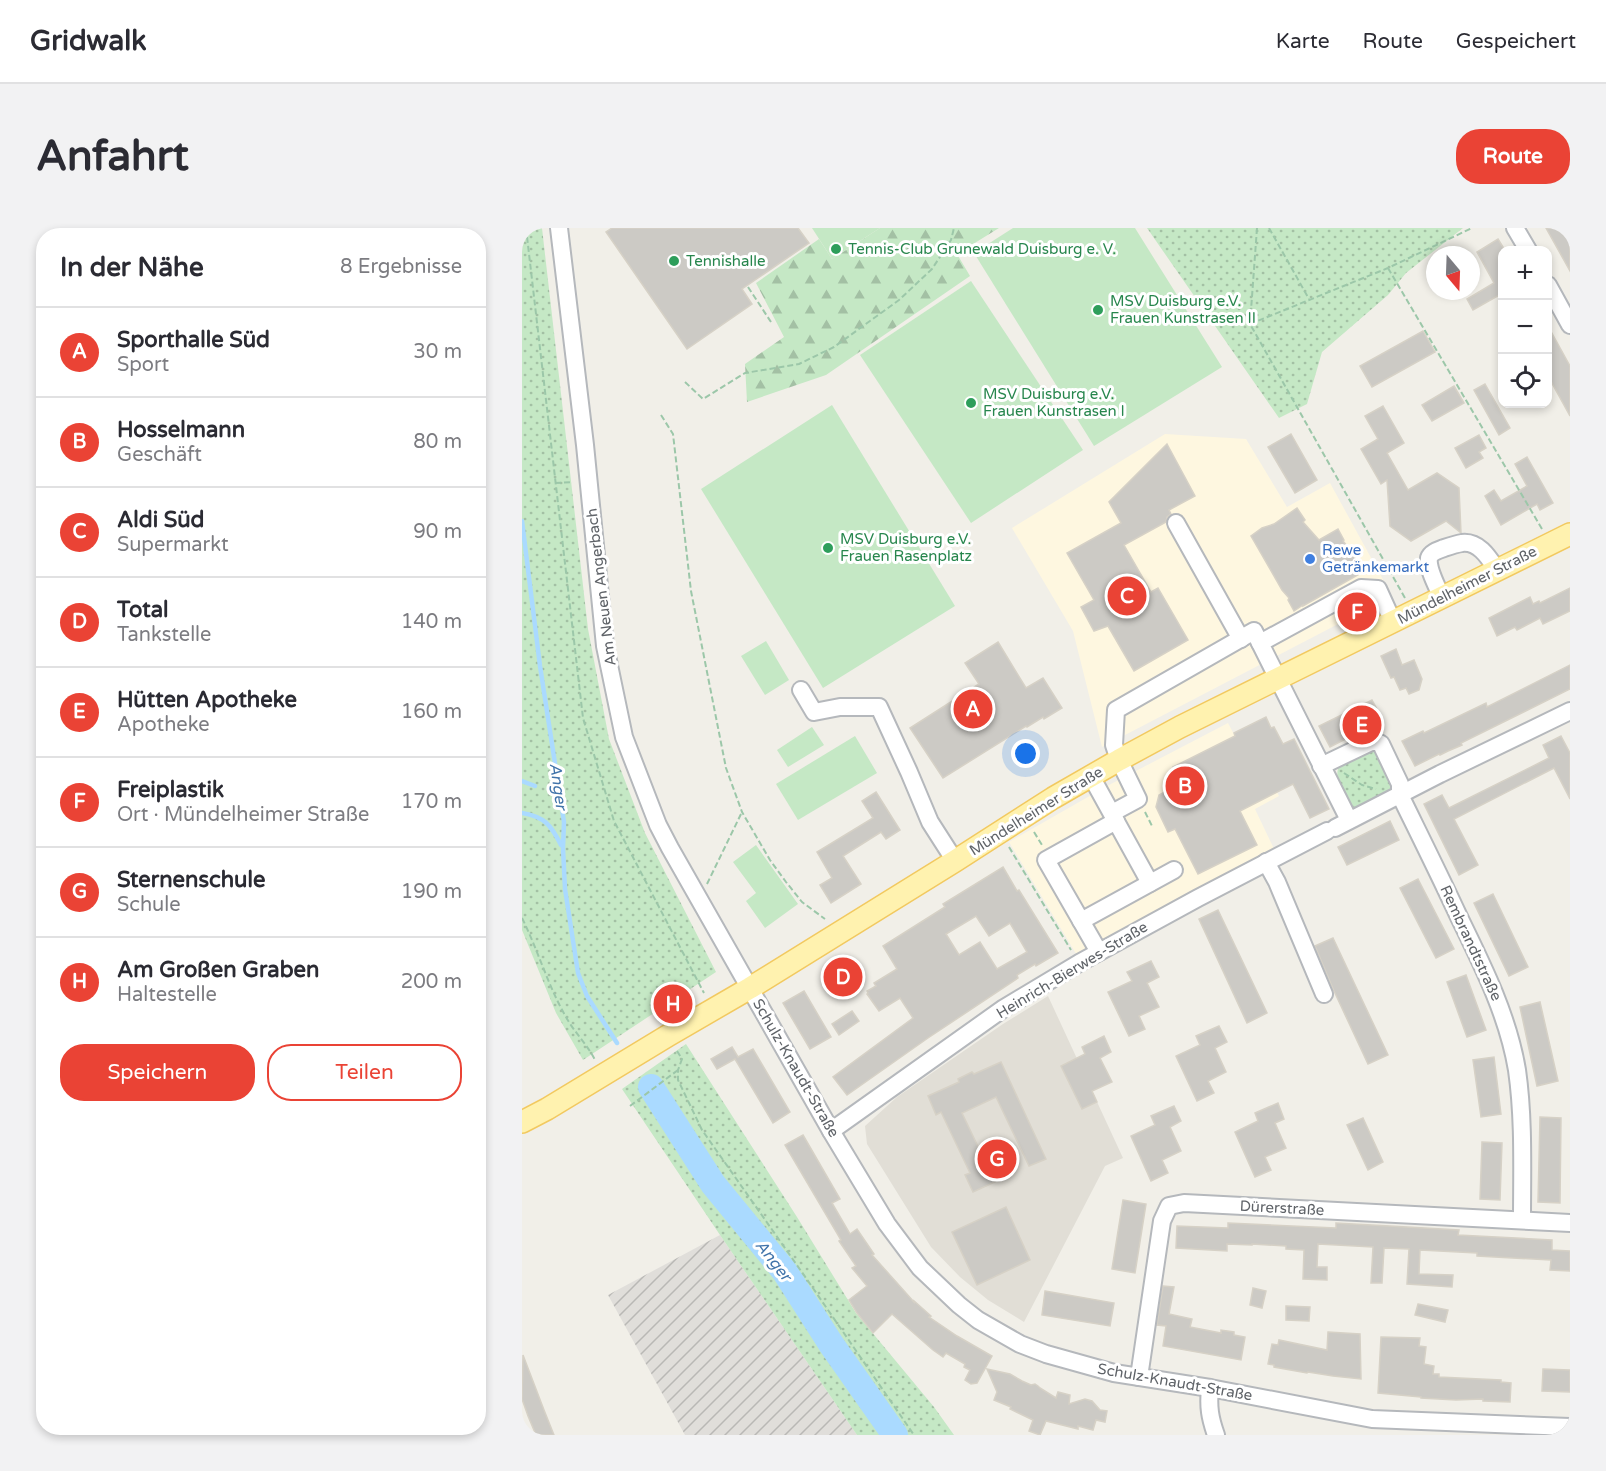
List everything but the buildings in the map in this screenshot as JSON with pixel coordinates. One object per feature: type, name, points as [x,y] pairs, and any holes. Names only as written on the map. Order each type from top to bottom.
[{"type":"main road","name":"Mündelheimer Straße","points":[[522,1122],[548,1109],[750,988],[1119,760],[1180,727],[1570,534]]},
{"type":"street","name":"Am Neuen Angerbach","points":[[559,228],[585,445],[605,646],[624,737],[658,825],[750,988]]},
{"type":"street","points":[[1515,228],[1526,246]]},
{"type":"street","points":[[1552,292],[1570,325]]},
{"type":"street","points":[[1176,523],[1242,639]]},
{"type":"street","points":[[1442,598],[1432,577],[1429,560],[1430,555],[1437,550],[1464,543],[1475,546],[1484,552],[1497,570]]},
{"type":"street","points":[[1260,643],[1361,588],[1378,589],[1394,622]]},
{"type":"street","points":[[1099,952],[1046,860],[1138,799],[1114,745],[1116,710],[1254,631],[1277,679],[1326,764],[1337,826]]},
{"type":"street","points":[[801,690],[814,712],[840,706],[879,707],[930,822],[955,861]]},
{"type":"street","name":"Heinrich-Bierwes-Straße","points":[[831,1131],[1004,1008],[1079,963],[1266,862],[1570,711]]},
{"type":"street","name":"Rembrandtstraße","points":[[1326,764],[1369,743],[1375,741],[1381,744],[1400,783],[1400,795],[1484,967],[1501,1010],[1517,1071],[1521,1118],[1522,1220]]},
{"type":"street","points":[[1091,776],[1150,883]]},
{"type":"street","points":[[1266,862],[1277,882],[1324,994]]},
{"type":"street","points":[[1081,921],[1174,870]]},
{"type":"street","name":"Schulz-Knaudt-Straße","points":[[750,988],[831,1131],[887,1224],[903,1246],[920,1268],[959,1305],[996,1331],[1020,1344],[1046,1354],[1114,1373],[1210,1388],[1371,1419],[1475,1428],[1570,1427]]},
{"type":"street","name":"Dürerstraße","points":[[1139,1377],[1162,1221],[1169,1206],[1184,1203],[1570,1223]]},
{"type":"street","points":[[1210,1388],[1208,1404],[1216,1435]]},
{"type":"path","points":[[685,382],[703,399],[745,373],[799,364],[834,347],[899,300],[932,268],[951,240],[954,228]]},
{"type":"path","points":[[1257,228],[1250,324],[1413,612]]},
{"type":"path","points":[[1269,228],[1309,299]]},
{"type":"path","points":[[1250,324],[1388,268],[1472,228]]},
{"type":"path","points":[[1388,268],[1550,544]]},
{"type":"path","points":[[748,287],[771,322]]},
{"type":"path","points":[[661,415],[673,434],[691,591],[726,768],[742,812],[766,853],[802,902],[830,922],[836,933]]},
{"type":"path","points":[[555,483],[588,481]]},
{"type":"path","points":[[1326,764],[1362,786],[1400,795]]},
{"type":"path","points":[[694,890],[709,883],[742,812]]},
{"type":"path","points":[[1025,816],[1050,858]]},
{"type":"path","points":[[1000,832],[1079,963]]},
{"type":"path","points":[[522,918],[567,1019],[591,1052],[604,1075]]},
{"type":"path","points":[[669,1035],[681,1059],[678,1080],[702,1130],[914,1435]]},
{"type":"path","points":[[630,1106],[678,1070]]},
{"type":"shaded area","points":[[1165,434],[1246,439],[1287,507],[1330,483],[1392,596],[1102,747],[1073,631],[1012,528]]},
{"type":"shaded area","points":[[1228,723],[1239,744],[1258,755],[1279,796],[1255,809],[1275,851],[1078,957],[1009,842],[1109,785]]},
{"type":"shaded area","points":[[1048,996],[1123,1158],[1105,1166],[1024,1322],[988,1300],[960,1277],[931,1247],[867,1144],[865,1126],[897,1097]]},
{"type":"shaded area","points":[[720,1235],[857,1435],[685,1435],[608,1295]]},
{"type":"green space","points":[[522,228],[542,228],[588,629],[609,739],[645,833],[716,972],[583,1060],[556,1013],[522,930]]},
{"type":"green space","name":"Tennis-Club Grunewald Duisburg e. V.","points":[[812,228],[880,228],[832,259]]},
{"type":"green space","points":[[880,228],[999,228],[957,254],[970,276],[826,375],[747,402],[745,364],[784,337],[756,283],[819,239],[832,259]]},
{"type":"green space","name":"MSV Duisburg e.V. Frauen Kunstrasen II","points":[[1013,228],[1135,228],[1222,367],[1094,446],[974,253]]},
{"type":"green space","points":[[1147,228],[1463,228],[1440,246],[1426,246],[1426,257],[1406,273],[1388,295],[1322,352],[1307,404],[1279,418]]},
{"type":"green space","name":"MSV Duisburg e.V. Frauen Kunstrasen I","points":[[971,281],[1083,450],[971,523],[860,355]]},
{"type":"green space","name":"MSV Duisburg e.V. Frauen Rasenplatz","points":[[832,405],[955,606],[823,688],[701,489]]},
{"type":"green space","points":[[766,641],[789,680],[765,695],[741,656]]},
{"type":"green space","points":[[812,727],[824,745],[788,767],[777,750]]},
{"type":"green space","points":[[855,736],[877,773],[798,820],[776,784]]},
{"type":"green space","points":[[1369,750],[1376,751],[1393,788],[1391,793],[1373,803],[1355,808],[1345,799],[1337,777],[1338,770],[1346,760]]},
{"type":"green space","points":[[756,845],[798,904],[765,928],[746,901],[756,893],[733,862]]},
{"type":"green space","points":[[686,1044],[856,1313],[934,1407],[954,1435],[857,1435],[622,1089]]},
{"type":"waterway","name":"Anger","points":[[522,521],[540,666],[564,822],[565,889],[578,973],[587,996],[617,1043]]},
{"type":"waterway","points":[[522,781],[535,786]]},
{"type":"waterway","points":[[522,813],[546,823],[561,845]]},
{"type":"waterway","name":"Anger","points":[[651,1087],[713,1184],[785,1272],[831,1344],[895,1435]]},
{"type":"place","name":"Tennis-Club Grunewald Duisburg e. V.","points":[[836,249]]},
{"type":"place","name":"Tennishalle","points":[[674,261]]},
{"type":"place","name":"MSV Duisburg e.V. Frauen Kunstrasen II","points":[[1098,310]]},
{"type":"place","name":"MSV Duisburg e.V. Frauen Kunstrasen I","points":[[971,403]]},
{"type":"place","name":"MSV Duisburg e.V. Frauen Rasenplatz","points":[[828,548]]},
{"type":"place","name":"Rewe Getränkemarkt","points":[[1310,559]]},
{"type":"place","name":"Aldi Süd","points":[[1127,596]]},
{"type":"place","name":"Freiplastik","points":[[1357,612]]},
{"type":"place","name":"Sporthalle Süd","points":[[973,709]]},
{"type":"place","name":"Hütten Apotheke","points":[[1362,725]]},
{"type":"place","name":"Hosselmann","points":[[1185,786]]},
{"type":"place","name":"Total","points":[[843,977]]},
{"type":"place","name":"Am Großen Graben","points":[[673,1004]]},
{"type":"place","name":"Sternenschule","points":[[997,1159]]}]
